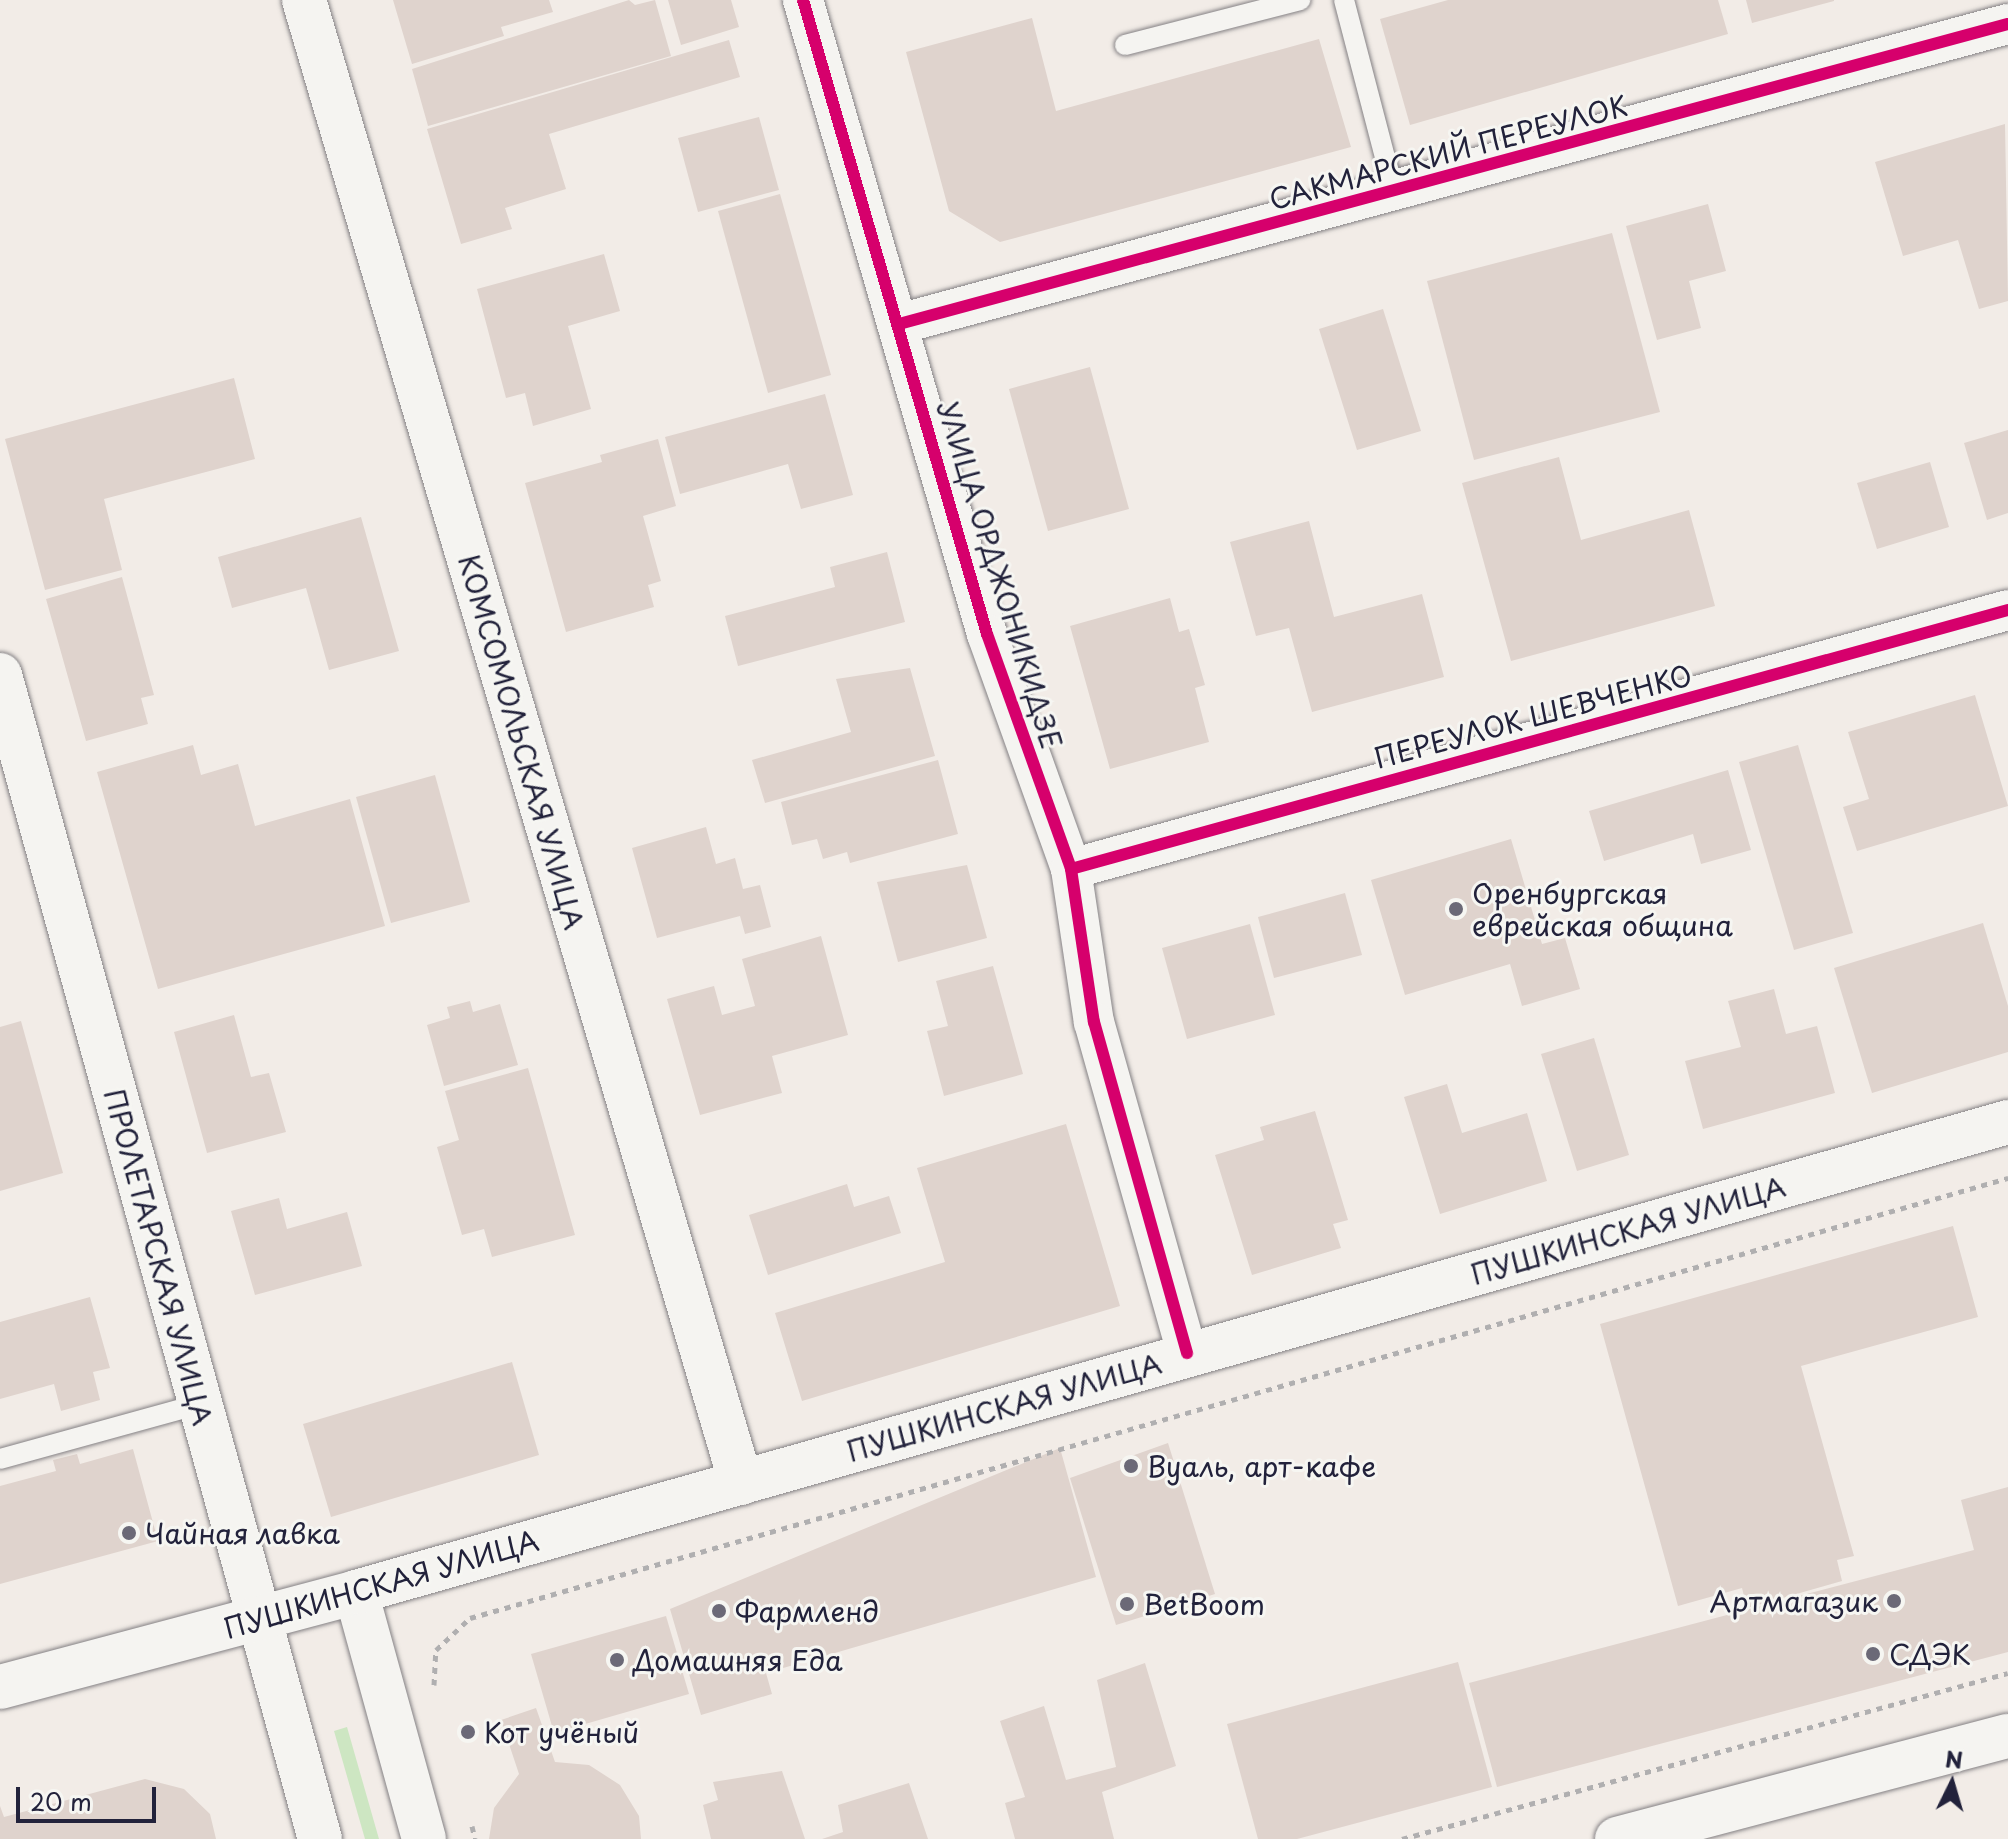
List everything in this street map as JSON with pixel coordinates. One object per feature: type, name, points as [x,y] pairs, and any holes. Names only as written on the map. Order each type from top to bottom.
[{"type":"main road","name":"КОМСОМОЛЬСКАЯ УЛИЦА","points":[[304,0],[741,1483]]},
{"type":"main road","name":"ПРОЛЕТАРСКАЯ УЛИЦА","points":[[0,675],[257,1619],[320,1839]]},
{"type":"main road","name":"ПУШКИНСКАЯ УЛИЦА","points":[[0,1687],[356,1592],[1187,1353],[2008,1122]]},
{"type":"main road","points":[[356,1592],[424,1839]]},
{"type":"main road","points":[[1617,1839],[2008,1736]]},
{"type":"street","name":"УЛИЦА ОРДЖОНИКИДЗЕ","points":[[803,0],[987,634],[1071,869],[1094,1022],[1187,1353]]},
{"type":"street","name":"САКМАРСКИЙ ПЕРЕУЛОК","points":[[899,324],[2008,24]]},
{"type":"street","name":"ПЕРЕУЛОК ШЕВЧЕНКО","points":[[1071,869],[2008,610]]},
{"type":"lane","points":[[1125,45],[1300,0]]},
{"type":"lane","points":[[1344,0],[1394,192]]},
{"type":"lane","points":[[0,1459],[199,1404]]},
{"type":"path","points":[[435,1691],[436,1650],[470,1618],[2008,1178]]},
{"type":"path","points":[[1402,1839],[2008,1673]]},
{"type":"path","points":[[467,1809],[475,1839]]},
{"type":"green space","points":[[347,1727],[379,1839],[365,1839],[334,1731]]},
{"type":"building","points":[[393,0],[549,0],[553,12],[501,27],[504,36],[412,64]]},
{"type":"building","points":[[629,0],[635,5],[655,0],[671,56],[428,126],[412,69]]},
{"type":"building","points":[[668,0],[731,0],[739,27],[681,45]]},
{"type":"building","points":[[1448,0],[1718,0],[1728,34],[1410,125],[1380,19]]},
{"type":"building","points":[[1746,0],[1834,0],[1834,1],[1752,23]]},
{"type":"building","points":[[1032,18],[1056,111],[1319,39],[1351,147],[1000,242],[949,211],[906,52]]},
{"type":"building","points":[[729,40],[740,77],[549,134],[566,189],[505,208],[512,229],[461,244],[427,129]]},
{"type":"building","points":[[759,117],[779,190],[698,212],[678,138]]},
{"type":"building","points":[[2005,124],[2008,301],[1979,309],[1958,240],[1903,256],[1875,162]]},
{"type":"building","points":[[780,194],[831,375],[768,393],[718,211]]},
{"type":"building","points":[[1708,204],[1726,271],[1689,281],[1701,328],[1657,340],[1626,226]]},
{"type":"building","points":[[1612,233],[1660,412],[1474,460],[1427,281]]},
{"type":"building","points":[[604,254],[620,311],[568,326],[591,409],[533,426],[525,393],[506,398],[477,289]]},
{"type":"building","points":[[1383,309],[1421,431],[1357,450],[1319,329]]},
{"type":"building","points":[[1090,367],[1129,509],[1048,531],[1009,389]]},
{"type":"building","points":[[234,378],[255,459],[104,499],[122,570],[45,590],[5,439]]},
{"type":"building","points":[[825,394],[853,495],[801,509],[788,464],[680,494],[665,437]]},
{"type":"building","points":[[2008,430],[2008,513],[1987,520],[1964,443]]},
{"type":"building","points":[[658,439],[676,506],[643,516],[661,581],[648,585],[654,607],[566,632],[525,483],[602,462],[600,455]]},
{"type":"building","points":[[1559,457],[1581,540],[1689,510],[1715,606],[1511,661],[1462,483]]},
{"type":"building","points":[[1930,462],[1949,527],[1877,549],[1857,483]]},
{"type":"building","points":[[361,517],[399,651],[329,670],[306,588],[232,608],[218,557]]},
{"type":"building","points":[[1309,521],[1334,617],[1422,594],[1444,677],[1312,712],[1289,628],[1256,636],[1230,542]]},
{"type":"building","points":[[887,552],[905,622],[738,666],[725,616],[835,587],[830,567]]},
{"type":"building","points":[[122,577],[154,695],[141,698],[148,724],[86,741],[46,599]]},
{"type":"building","points":[[1170,598],[1179,632],[1189,629],[1205,685],[1195,688],[1209,742],[1110,769],[1070,626]]},
{"type":"building","points":[[910,668],[935,756],[765,803],[752,760],[851,732],[836,679]]},
{"type":"building","points":[[1975,695],[2008,806],[1857,851],[1843,807],[1869,799],[1848,732]]},
{"type":"building","points":[[193,745],[201,775],[238,764],[255,826],[350,799],[385,926],[158,989],[97,772]]},
{"type":"building","points":[[1798,745],[1853,933],[1794,950],[1739,762]]},
{"type":"building","points":[[938,760],[958,834],[850,863],[847,852],[823,859],[817,839],[792,845],[781,802]]},
{"type":"building","points":[[1728,770],[1751,850],[1701,864],[1693,834],[1604,861],[1589,811]]},
{"type":"building","points":[[435,775],[470,902],[391,923],[356,797]]},
{"type":"building","points":[[706,827],[716,864],[735,858],[743,889],[760,885],[771,927],[745,934],[740,916],[657,938],[632,848]]},
{"type":"building","name":"Оренбургская еврейская община","points":[[1511,839],[1542,944],[1565,938],[1580,989],[1522,1006],[1510,964],[1405,995],[1371,880]]},
{"type":"building","points":[[967,865],[987,938],[898,962],[877,882]]},
{"type":"building","points":[[1345,893],[1362,955],[1274,978],[1258,917]]},
{"type":"building","points":[[1983,923],[2008,1006],[2008,1052],[1872,1093],[1834,968]]},
{"type":"building","points":[[1250,924],[1275,1015],[1187,1039],[1162,948]]},
{"type":"building","points":[[821,936],[848,1035],[772,1056],[782,1093],[700,1115],[667,999],[714,986],[722,1015],[755,1006],[742,959]]},
{"type":"building","points":[[993,966],[1023,1074],[944,1096],[927,1031],[948,1026],[936,981]]},
{"type":"building","points":[[1774,989],[1786,1034],[1817,1026],[1835,1093],[1703,1129],[1685,1061],[1741,1047],[1728,1001]]},
{"type":"building","points":[[470,1001],[473,1012],[500,1004],[518,1065],[444,1086],[427,1025],[450,1018],[447,1007]]},
{"type":"building","points":[[234,1015],[251,1077],[269,1073],[286,1132],[207,1153],[174,1032]]},
{"type":"building","points":[[21,1021],[63,1173],[0,1191],[0,1027]]},
{"type":"building","points":[[1594,1038],[1629,1155],[1577,1171],[1541,1054]]},
{"type":"building","points":[[528,1068],[575,1235],[492,1257],[484,1229],[462,1235],[437,1147],[459,1140],[445,1091]]},
{"type":"building","points":[[1447,1084],[1462,1133],[1527,1113],[1547,1181],[1440,1214],[1404,1097]]},
{"type":"building","points":[[1315,1111],[1348,1220],[1333,1224],[1341,1248],[1252,1275],[1215,1155],[1264,1140],[1260,1127]]},
{"type":"building","points":[[1066,1124],[1120,1306],[802,1401],[775,1313],[945,1262],[917,1168]]},
{"type":"building","points":[[847,1184],[854,1207],[889,1196],[901,1233],[768,1275],[749,1215]]},
{"type":"building","points":[[279,1198],[287,1229],[347,1212],[362,1266],[255,1295],[231,1211]]},
{"type":"building","points":[[1953,1226],[1978,1317],[1801,1366],[1854,1556],[1837,1560],[1842,1581],[1747,1608],[1742,1588],[1678,1606],[1600,1324]]},
{"type":"building","points":[[90,1297],[110,1368],[93,1372],[100,1400],[61,1411],[54,1384],[0,1399],[0,1322]]},
{"type":"building","points":[[512,1362],[539,1455],[331,1517],[303,1424]]},
{"type":"building","points":[[1168,1443],[1215,1594],[1116,1625],[1070,1478]]},
{"type":"building","points":[[1060,1448],[1096,1577],[766,1673],[772,1694],[701,1715],[670,1609]]},
{"type":"building","points":[[133,1449],[158,1541],[0,1584],[0,1486],[56,1471],[53,1460],[77,1454],[80,1464]]},
{"type":"building","name":"Артмагазик","points":[[2008,1487],[2008,1652],[1497,1787],[1469,1683],[1974,1550],[1961,1500]]},
{"type":"building","points":[[666,1616],[689,1694],[554,1733],[531,1654]]},
{"type":"building","points":[[1458,1662],[1492,1787],[1297,1839],[1258,1839],[1227,1724]]},
{"type":"building","points":[[1145,1663],[1176,1766],[1102,1792],[1114,1839],[1015,1839],[1005,1803],[1025,1797],[1000,1721],[1044,1706],[1066,1780],[1116,1767],[1097,1680]]},
{"type":"building","points":[[536,1708],[555,1762],[589,1765],[620,1785],[639,1816],[641,1839],[489,1839],[494,1808],[519,1774],[501,1720]]},
{"type":"building","points":[[782,1771],[805,1839],[711,1839],[703,1805],[718,1800],[713,1782]]},
{"type":"building","points":[[145,1779],[184,1789],[210,1814],[216,1839],[0,1839],[0,1806],[4,1817]]},
{"type":"building","points":[[909,1783],[928,1839],[822,1839],[843,1832],[838,1805]]},
{"type":"cycle path","points":[[803,0],[987,634],[1071,869],[1094,1022],[1187,1353]]},
{"type":"cycle path","points":[[899,324],[2008,24]]},
{"type":"cycle path","points":[[1071,869],[2008,610]]},
{"type":"place","name":"Оренбургская еврейская община","points":[[1456,909]]},
{"type":"place","name":"Вуаль, арт-кафе","points":[[1131,1466]]},
{"type":"place","name":"Чайная лавка","points":[[129,1533]]},
{"type":"place","name":"Артмагазик","points":[[1894,1601]]},
{"type":"place","name":"BetBoom","points":[[1127,1604]]},
{"type":"place","name":"Фармленд","points":[[719,1611]]},
{"type":"place","name":"СДЭК","points":[[1873,1654]]},
{"type":"place","name":"Домашняя Еда","points":[[617,1660]]},
{"type":"place","name":"Кот учёный","points":[[468,1732]]}]
